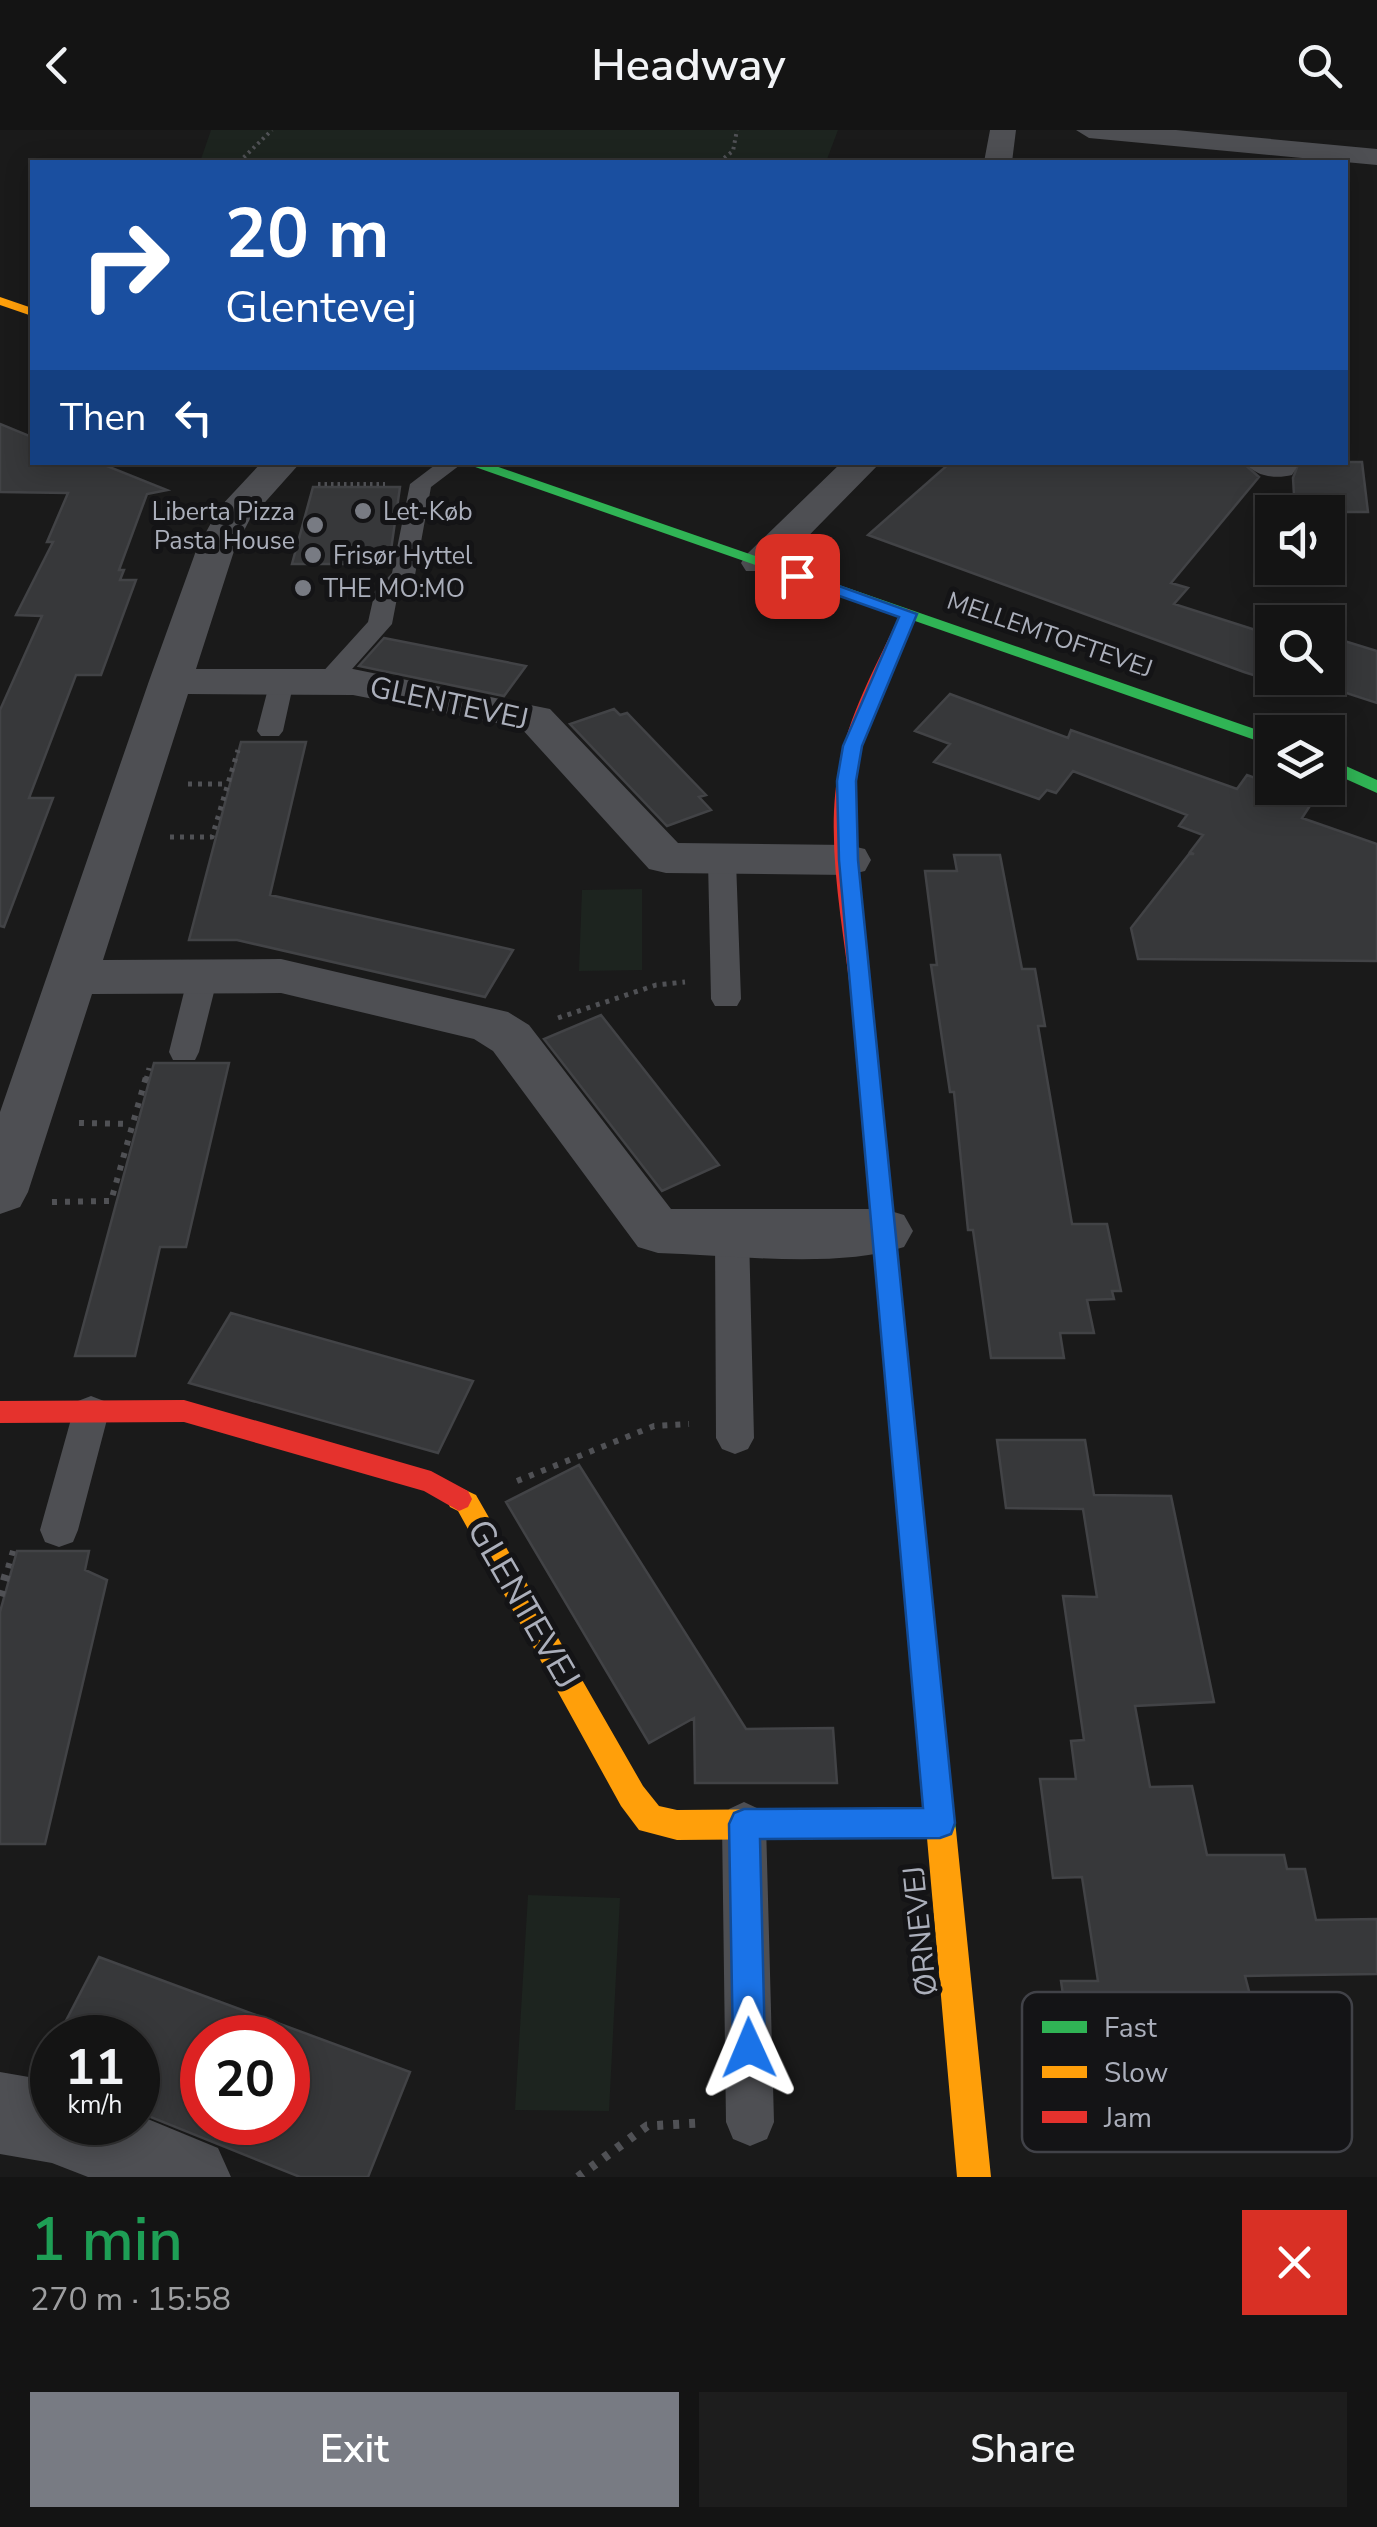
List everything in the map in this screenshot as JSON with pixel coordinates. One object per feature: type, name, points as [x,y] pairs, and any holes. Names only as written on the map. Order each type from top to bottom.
[{"type":"street","points":[[998,160],[1003,130]]},
{"type":"street","points":[[1089,130],[1377,157]]},
{"type":"street","points":[[0,301],[30,311]]},
{"type":"street","name":"MELLEMTOFTEVEJ","points":[[477,465],[1255,735]]},
{"type":"street","points":[[760,563],[860,465]]},
{"type":"street","points":[[0,1192],[220,537],[233,516],[272,474]]},
{"type":"street","name":"ØRNEVEJ","points":[[908,614],[852,746],[846,781],[848,860],[974,2177]]},
{"type":"street","name":"GLENTEVEJ","points":[[170,681],[328,681],[535,718],[658,854],[678,860],[848,860]]},
{"type":"street","points":[[1345,760],[1377,762]]},
{"type":"street","points":[[1345,765],[1377,776]]},
{"type":"street","points":[[1345,769],[1377,787]]},
{"type":"street","points":[[71,976],[292,978],[490,1026],[510,1038],[651,1226],[668,1233],[884,1230]]},
{"type":"street","name":"GLENTEVEJ","points":[[0,1412],[184,1411],[444,1486],[467,1504],[640,1808],[663,1824],[940,1823]]},
{"type":"street","points":[[0,2113],[30,2118]]},
{"type":"street","points":[[110,2145],[189,2177]]},
{"type":"lane","points":[[328,681],[380,624],[387,591],[403,575],[422,484],[450,465]]},
{"type":"lane","points":[[270,731],[282,681]]},
{"type":"lane","points":[[722,861],[726,990]]},
{"type":"lane","points":[[184,1052],[202,976]]},
{"type":"lane","points":[[732,1234],[735,1431]]},
{"type":"lane","points":[[59,1530],[91,1412]]},
{"type":"lane","points":[[744,1824],[750,2122]]},
{"type":"path","points":[[241,160],[272,130]]},
{"type":"path","points":[[722,160],[733,151],[737,130]]},
{"type":"path","points":[[272,474],[422,484]]},
{"type":"path","points":[[119,837],[212,837],[242,738],[270,731]]},
{"type":"path","points":[[510,1038],[575,1011],[656,985],[726,990]]},
{"type":"path","points":[[110,1202],[154,1053],[184,1052]]},
{"type":"path","points":[[467,1504],[558,1462],[654,1426],[735,1431]]},
{"type":"path","points":[[578,2177],[647,2126],[750,2122]]},
{"type":"shaded area","points":[[211,130],[838,130],[827,160],[201,160]]},
{"type":"shaded area","points":[[642,889],[642,970],[579,971],[582,890]]},
{"type":"shaded area","points":[[528,1895],[620,1898],[609,2111],[515,2110]]},
{"type":"building","points":[[0,424],[30,436],[30,465],[104,465],[167,490],[147,494],[119,570],[124,570],[120,580],[136,580],[101,675],[76,675],[29,798],[53,798],[4,927],[0,926],[0,710],[42,616],[16,615],[53,542],[47,542],[68,493],[0,492]]},
{"type":"building","points":[[1362,462],[1368,512],[1345,512],[1345,495],[1294,495],[1293,478],[1298,465]]},
{"type":"building","points":[[948,465],[1245,465],[1259,477],[1171,583],[1188,588],[1174,604],[1255,630],[1255,676],[868,535]]},
{"type":"building","points":[[313,487],[400,487],[389,564],[292,564]]},
{"type":"building","points":[[384,638],[526,666],[504,696],[359,666]]},
{"type":"building","points":[[1345,641],[1377,651],[1377,703],[1345,693]]},
{"type":"building","points":[[950,694],[1068,738],[1071,730],[1237,789],[1247,775],[1255,778],[1255,805],[1310,805],[1302,818],[1377,844],[1377,961],[1138,959],[1131,928],[1189,854],[1194,854],[1190,852],[1203,835],[1179,826],[1187,815],[1073,771],[1056,793],[1047,790],[1039,799],[934,762],[950,744],[915,731]]},
{"type":"building","points":[[614,709],[620,715],[627,713],[706,795],[699,797],[711,810],[667,826],[570,724]]},
{"type":"building","points":[[241,742],[306,742],[270,895],[513,950],[485,997],[237,940],[189,940]]},
{"type":"building","points":[[954,855],[1000,855],[1022,969],[1035,969],[1045,1026],[1038,1026],[1072,1224],[1107,1224],[1121,1291],[1112,1291],[1114,1299],[1087,1300],[1094,1333],[1060,1333],[1064,1358],[991,1358],[973,1230],[968,1230],[954,1092],[950,1092],[931,965],[937,965],[925,871],[957,871]]},
{"type":"building","points":[[601,1015],[719,1165],[662,1191],[544,1039]]},
{"type":"building","points":[[154,1063],[229,1063],[186,1247],[160,1247],[135,1356],[75,1356]]},
{"type":"building","points":[[231,1313],[473,1381],[438,1453],[189,1383]]},
{"type":"building","points":[[997,1440],[1085,1440],[1094,1495],[1171,1496],[1214,1702],[1135,1706],[1150,1787],[1192,1786],[1207,1855],[1284,1855],[1287,1869],[1305,1869],[1316,1920],[1377,1919],[1377,1974],[1245,1976],[1249,1992],[1063,1992],[1061,1981],[1098,1981],[1082,1877],[1053,1878],[1040,1779],[1076,1779],[1071,1741],[1084,1740],[1063,1596],[1097,1597],[1083,1509],[1006,1508]]},
{"type":"building","points":[[579,1465],[746,1729],[833,1728],[837,1783],[695,1783],[694,1718],[649,1743],[506,1502]]},
{"type":"building","points":[[17,1551],[89,1551],[85,1570],[107,1580],[45,1844],[0,1844],[0,1612]]},
{"type":"building","points":[[99,1957],[256,2015],[180,2015],[180,2129],[160,2121],[160,2015],[69,2015]]},
{"type":"building","points":[[310,2035],[410,2072],[368,2177],[300,2177],[220,2145],[310,2145]]},
{"type":"traffic: fast","points":[[477,465],[1255,735]]},
{"type":"traffic: fast","points":[[1345,772],[1377,787]]},
{"type":"traffic: fast","points":[[861,998],[941,1830]]},
{"type":"traffic: slow","points":[[0,301],[30,311]]},
{"type":"traffic: slow","points":[[459,1499],[467,1503],[632,1796],[650,1819],[677,1825],[940,1823]]},
{"type":"traffic: slow","points":[[941,1830],[974,2177]]},
{"type":"traffic: jam","points":[[861,998],[846,862],[846,781],[862,717],[908,614]]},
{"type":"traffic: jam","points":[[0,1412],[184,1411],[431,1482],[459,1499]]},
{"type":"place","name":"Let-Køb","points":[[363,511]]},
{"type":"place","name":"Liberta Pizza Pasta House","points":[[315,525]]},
{"type":"place","name":"Frisør Hyttel","points":[[313,555]]},
{"type":"place","name":"THE MO:MO","points":[[303,588]]},
{"type":"route","points":[[749,2048],[744,1824],[940,1823],[848,860],[846,781],[852,746],[908,614],[797,576]]}]
